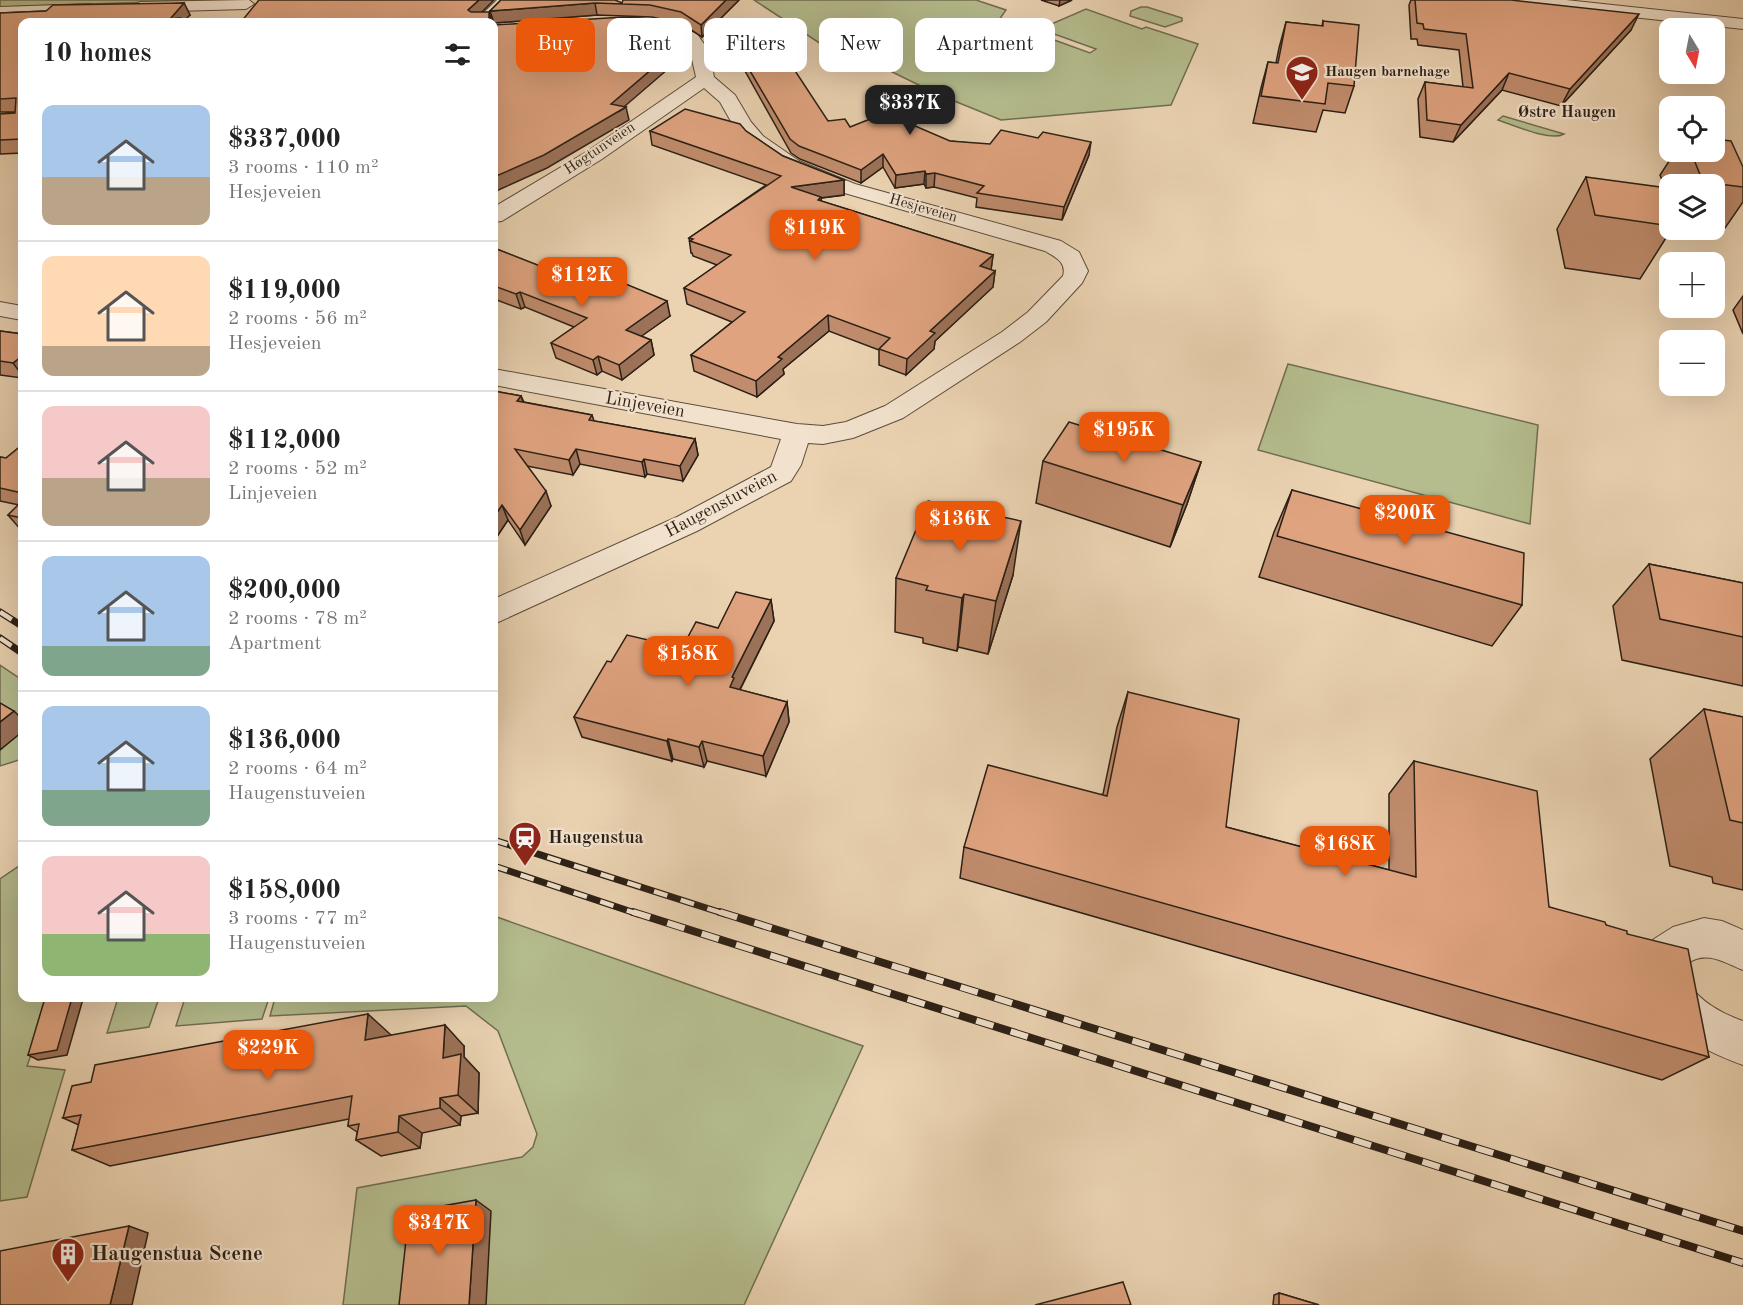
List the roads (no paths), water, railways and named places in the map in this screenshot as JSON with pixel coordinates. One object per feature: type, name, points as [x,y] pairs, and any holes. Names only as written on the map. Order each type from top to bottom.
[{"type":"street","points":[[486,18],[506,0]]},
{"type":"street","points":[[1522,0],[1743,24]]},
{"type":"street","points":[[0,12],[248,2]]},
{"type":"street","points":[[234,18],[248,2]]},
{"type":"street","points":[[692,40],[700,49],[705,80]]},
{"type":"street","name":"Høgtunveien","points":[[498,214],[596,155],[670,101],[705,80]]},
{"type":"street","name":"Hesjeveien","points":[[705,80],[728,99],[743,125],[756,140],[792,165],[848,188],[1036,241],[1065,252],[1075,264],[1074,278],[1037,317],[1003,343],[894,412],[853,429],[823,435],[797,433]]},
{"type":"street","points":[[0,309],[18,312]]},
{"type":"street","name":"Linjeveien","points":[[498,378],[797,433]]},
{"type":"street","name":"Haugenstuveien","points":[[498,610],[687,524],[781,474],[787,465],[797,433]]},
{"type":"street","points":[[1743,950],[1722,940],[1701,936],[1684,942],[1668,953],[1666,969],[1668,987],[1679,1005],[1702,1025],[1726,1038],[1743,1043]]},
{"type":"railway","points":[[0,612],[18,623]]},
{"type":"railway","points":[[0,638],[18,650]]},
{"type":"railway","points":[[498,841],[725,914]]},
{"type":"railway","points":[[498,867],[638,914]]},
{"type":"railway","points":[[633,912],[1743,1263]]},
{"type":"railway","points":[[720,912],[1743,1231]]},
{"type":"place","name":"Haugen barnehage","points":[[1302,101]]},
{"type":"place","name":"Haugenstua","points":[[525,867]]},
{"type":"place","name":"Haugenstua Scene","points":[[68,1283]]},
{"type":"district","name":"Østre Haugen","points":[[1567,113]]}]
